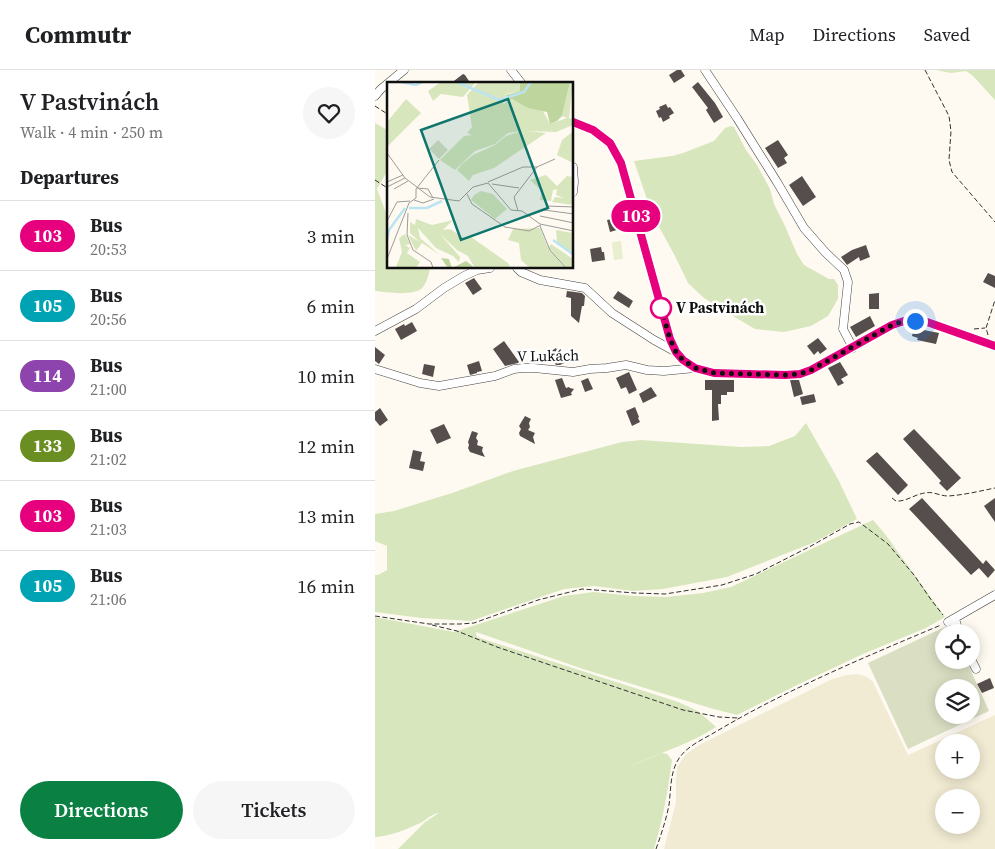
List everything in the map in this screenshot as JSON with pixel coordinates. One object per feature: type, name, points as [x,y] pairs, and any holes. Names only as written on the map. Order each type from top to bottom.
[{"type":"street","points":[[388,82],[404,70]]},
{"type":"street","points":[[511,70],[520,82]]},
{"type":"street","points":[[705,70],[767,166],[804,228],[844,270],[848,282],[843,329],[853,348]]},
{"type":"street","points":[[375,96],[378,90]]},
{"type":"street","points":[[574,122],[593,130],[610,143],[621,163],[670,339],[676,352],[683,360],[695,368],[714,373],[800,374],[853,348],[892,325],[907,320],[927,322],[995,346]]},
{"type":"street","points":[[375,331],[416,309],[464,276],[484,269]]},
{"type":"street","points":[[518,269],[539,280],[585,288],[612,313],[676,352]]},
{"type":"street","name":"V Lukách","points":[[375,369],[420,383],[439,386],[495,376],[514,369],[523,368],[573,372],[626,365],[647,370],[664,371],[695,368]]},
{"type":"street","points":[[954,624],[952,620],[995,595]]},
{"type":"path","points":[[925,70],[949,116],[951,132],[949,160],[952,172],[995,222]]},
{"type":"path","points":[[375,106],[387,114]]},
{"type":"path","points":[[375,180],[387,188]]},
{"type":"path","points":[[986,328],[995,300]]},
{"type":"path","points":[[893,498],[901,502],[918,494],[931,492],[949,496],[995,488]]},
{"type":"path","points":[[429,624],[474,623],[538,600],[582,589],[665,594],[723,585],[755,574],[850,524],[859,522],[888,544],[914,575],[932,601],[952,620],[783,696],[739,718],[686,750],[677,761],[666,818],[656,849]]},
{"type":"path","points":[[375,616],[429,624],[457,631],[529,658],[683,710],[712,716],[739,718]]},
{"type":"shaded area","points":[[858,674],[867,677],[873,682],[908,755],[935,743],[935,779],[980,779],[980,734],[954,734],[975,724],[980,724],[980,722],[995,715],[995,849],[664,849],[676,802],[677,767],[686,754],[701,744],[830,680],[846,675]]},
{"type":"green space","points":[[936,70],[995,70],[995,100],[966,71],[951,73]]},
{"type":"green space","points":[[375,123],[387,130],[387,172],[377,189],[387,216],[387,269],[430,269],[428,278],[419,290],[407,293],[375,291]]},
{"type":"green space","points":[[734,127],[770,189],[774,204],[804,265],[829,279],[834,279],[838,285],[838,299],[828,316],[811,326],[784,332],[755,329],[704,298],[688,283],[652,214],[634,161],[683,153],[714,141],[725,128]]},
{"type":"green space","points":[[621,241],[623,259],[614,260],[612,242]]},
{"type":"green space","points":[[806,423],[838,479],[857,519],[815,542],[727,577],[663,589],[633,591],[594,586],[564,589],[471,621],[421,618],[375,612],[375,575],[387,570],[387,546],[375,541],[375,514],[394,511],[455,492],[513,471],[622,442],[641,440],[741,447],[769,446],[795,436]]},
{"type":"green space","points":[[873,520],[945,617],[926,628],[863,654],[737,715],[583,669],[476,632],[477,637],[678,702],[698,711],[716,727],[685,744],[662,753],[667,754],[672,760],[665,805],[654,849],[398,849],[425,822],[439,813],[403,830],[375,837],[375,617],[454,632],[564,596],[594,592],[666,597],[703,593],[731,587]]},
{"type":"green space","points":[[935,632],[935,669],[970,669],[975,679],[935,679],[935,724],[961,724],[940,734],[935,734],[935,736],[908,749],[868,663]]},
{"type":"green space","points":[[980,691],[989,711],[980,715]]},
{"type":"building","points":[[677,70],[681,70],[685,76],[674,83],[669,75]]},
{"type":"building","points":[[463,74],[470,82],[453,82]]},
{"type":"building","points":[[698,82],[715,103],[723,117],[714,123],[706,110],[708,108],[692,87]]},
{"type":"building","points":[[666,104],[674,113],[663,122],[656,111],[660,109],[659,107]]},
{"type":"building","points":[[778,140],[788,155],[784,158],[787,163],[778,168],[765,148]]},
{"type":"building","points":[[802,176],[816,197],[803,206],[789,185]]},
{"type":"building","points":[[617,218],[620,229],[610,232],[607,220]]},
{"type":"building","points":[[866,245],[870,257],[860,261],[859,257],[847,265],[841,257],[852,250]]},
{"type":"building","points":[[601,247],[605,260],[592,262],[590,249]]},
{"type":"building","points":[[988,273],[995,276],[995,288],[983,282]]},
{"type":"building","points":[[474,278],[482,289],[473,295],[465,283]]},
{"type":"building","points":[[567,291],[582,293],[585,296],[579,323],[571,316],[571,298],[566,297]]},
{"type":"building","points":[[618,291],[633,301],[629,308],[613,298]]},
{"type":"building","points":[[879,293],[879,309],[869,309],[869,294]]},
{"type":"building","points":[[870,316],[875,326],[856,337],[850,327]]},
{"type":"building","points":[[412,322],[417,331],[401,340],[395,329]]},
{"type":"building","points":[[914,328],[939,333],[936,344],[917,340],[918,338],[912,336]]},
{"type":"building","points":[[818,338],[827,349],[820,354],[818,351],[814,355],[807,346]]},
{"type":"building","points":[[504,341],[518,363],[505,366],[493,349]]},
{"type":"building","points":[[375,347],[385,355],[379,364],[375,361]]},
{"type":"building","points":[[556,348],[564,363],[560,365],[549,362],[545,355]]},
{"type":"building","points":[[479,361],[482,371],[470,375],[467,365]]},
{"type":"building","points":[[840,362],[848,375],[841,379],[844,383],[838,386],[828,368]]},
{"type":"building","points":[[424,364],[435,366],[433,377],[422,374]]},
{"type":"building","points":[[629,372],[637,390],[629,394],[626,387],[621,389],[616,378]]},
{"type":"building","points":[[562,378],[566,388],[574,389],[571,393],[572,395],[561,398],[555,380]]},
{"type":"building","points":[[588,378],[593,389],[585,392],[581,381]]},
{"type":"building","points":[[705,380],[734,380],[734,392],[727,392],[727,395],[721,395],[721,404],[718,404],[719,420],[712,421],[712,390],[705,390]]},
{"type":"building","points":[[790,380],[799,380],[803,394],[794,397]]},
{"type":"building","points":[[651,387],[657,396],[643,403],[639,394]]},
{"type":"building","points":[[814,394],[816,402],[802,405],[800,397]]},
{"type":"building","points":[[635,407],[640,422],[632,426],[626,411]]},
{"type":"building","points":[[380,408],[388,420],[380,426],[375,420],[375,412]]},
{"type":"building","points":[[525,416],[531,419],[528,430],[535,433],[533,437],[535,444],[520,436],[521,429],[519,426]]},
{"type":"building","points":[[444,424],[451,438],[437,444],[430,430]]},
{"type":"building","points":[[914,429],[961,478],[947,491],[939,483],[941,481],[903,439]]},
{"type":"building","points":[[472,431],[478,433],[476,438],[478,441],[477,445],[483,447],[482,451],[485,457],[470,452],[468,448]]},
{"type":"building","points":[[413,450],[422,452],[420,461],[425,462],[423,471],[409,468]]},
{"type":"building","points":[[877,452],[908,485],[898,495],[866,461]]},
{"type":"building","points":[[922,498],[983,564],[986,560],[995,570],[988,578],[979,568],[971,575],[909,509]]},
{"type":"building","points":[[995,498],[995,522],[984,506]]},
{"type":"building","points":[[990,678],[994,688],[982,693],[980,683]]},
{"type":"bus line","name":"103","points":[[574,122],[593,130],[610,143],[621,163],[670,339],[676,352],[683,360],[695,368],[714,373],[800,374],[853,348],[892,325],[907,320],[927,322],[995,346]]},
{"type":"place","name":"V Pastvinách","points":[[661,308]]},
{"type":"route","points":[[661,308],[660,304],[670,339],[676,352],[683,360],[695,368],[714,373],[800,374],[853,348],[892,325],[907,320],[915,321]]}]
